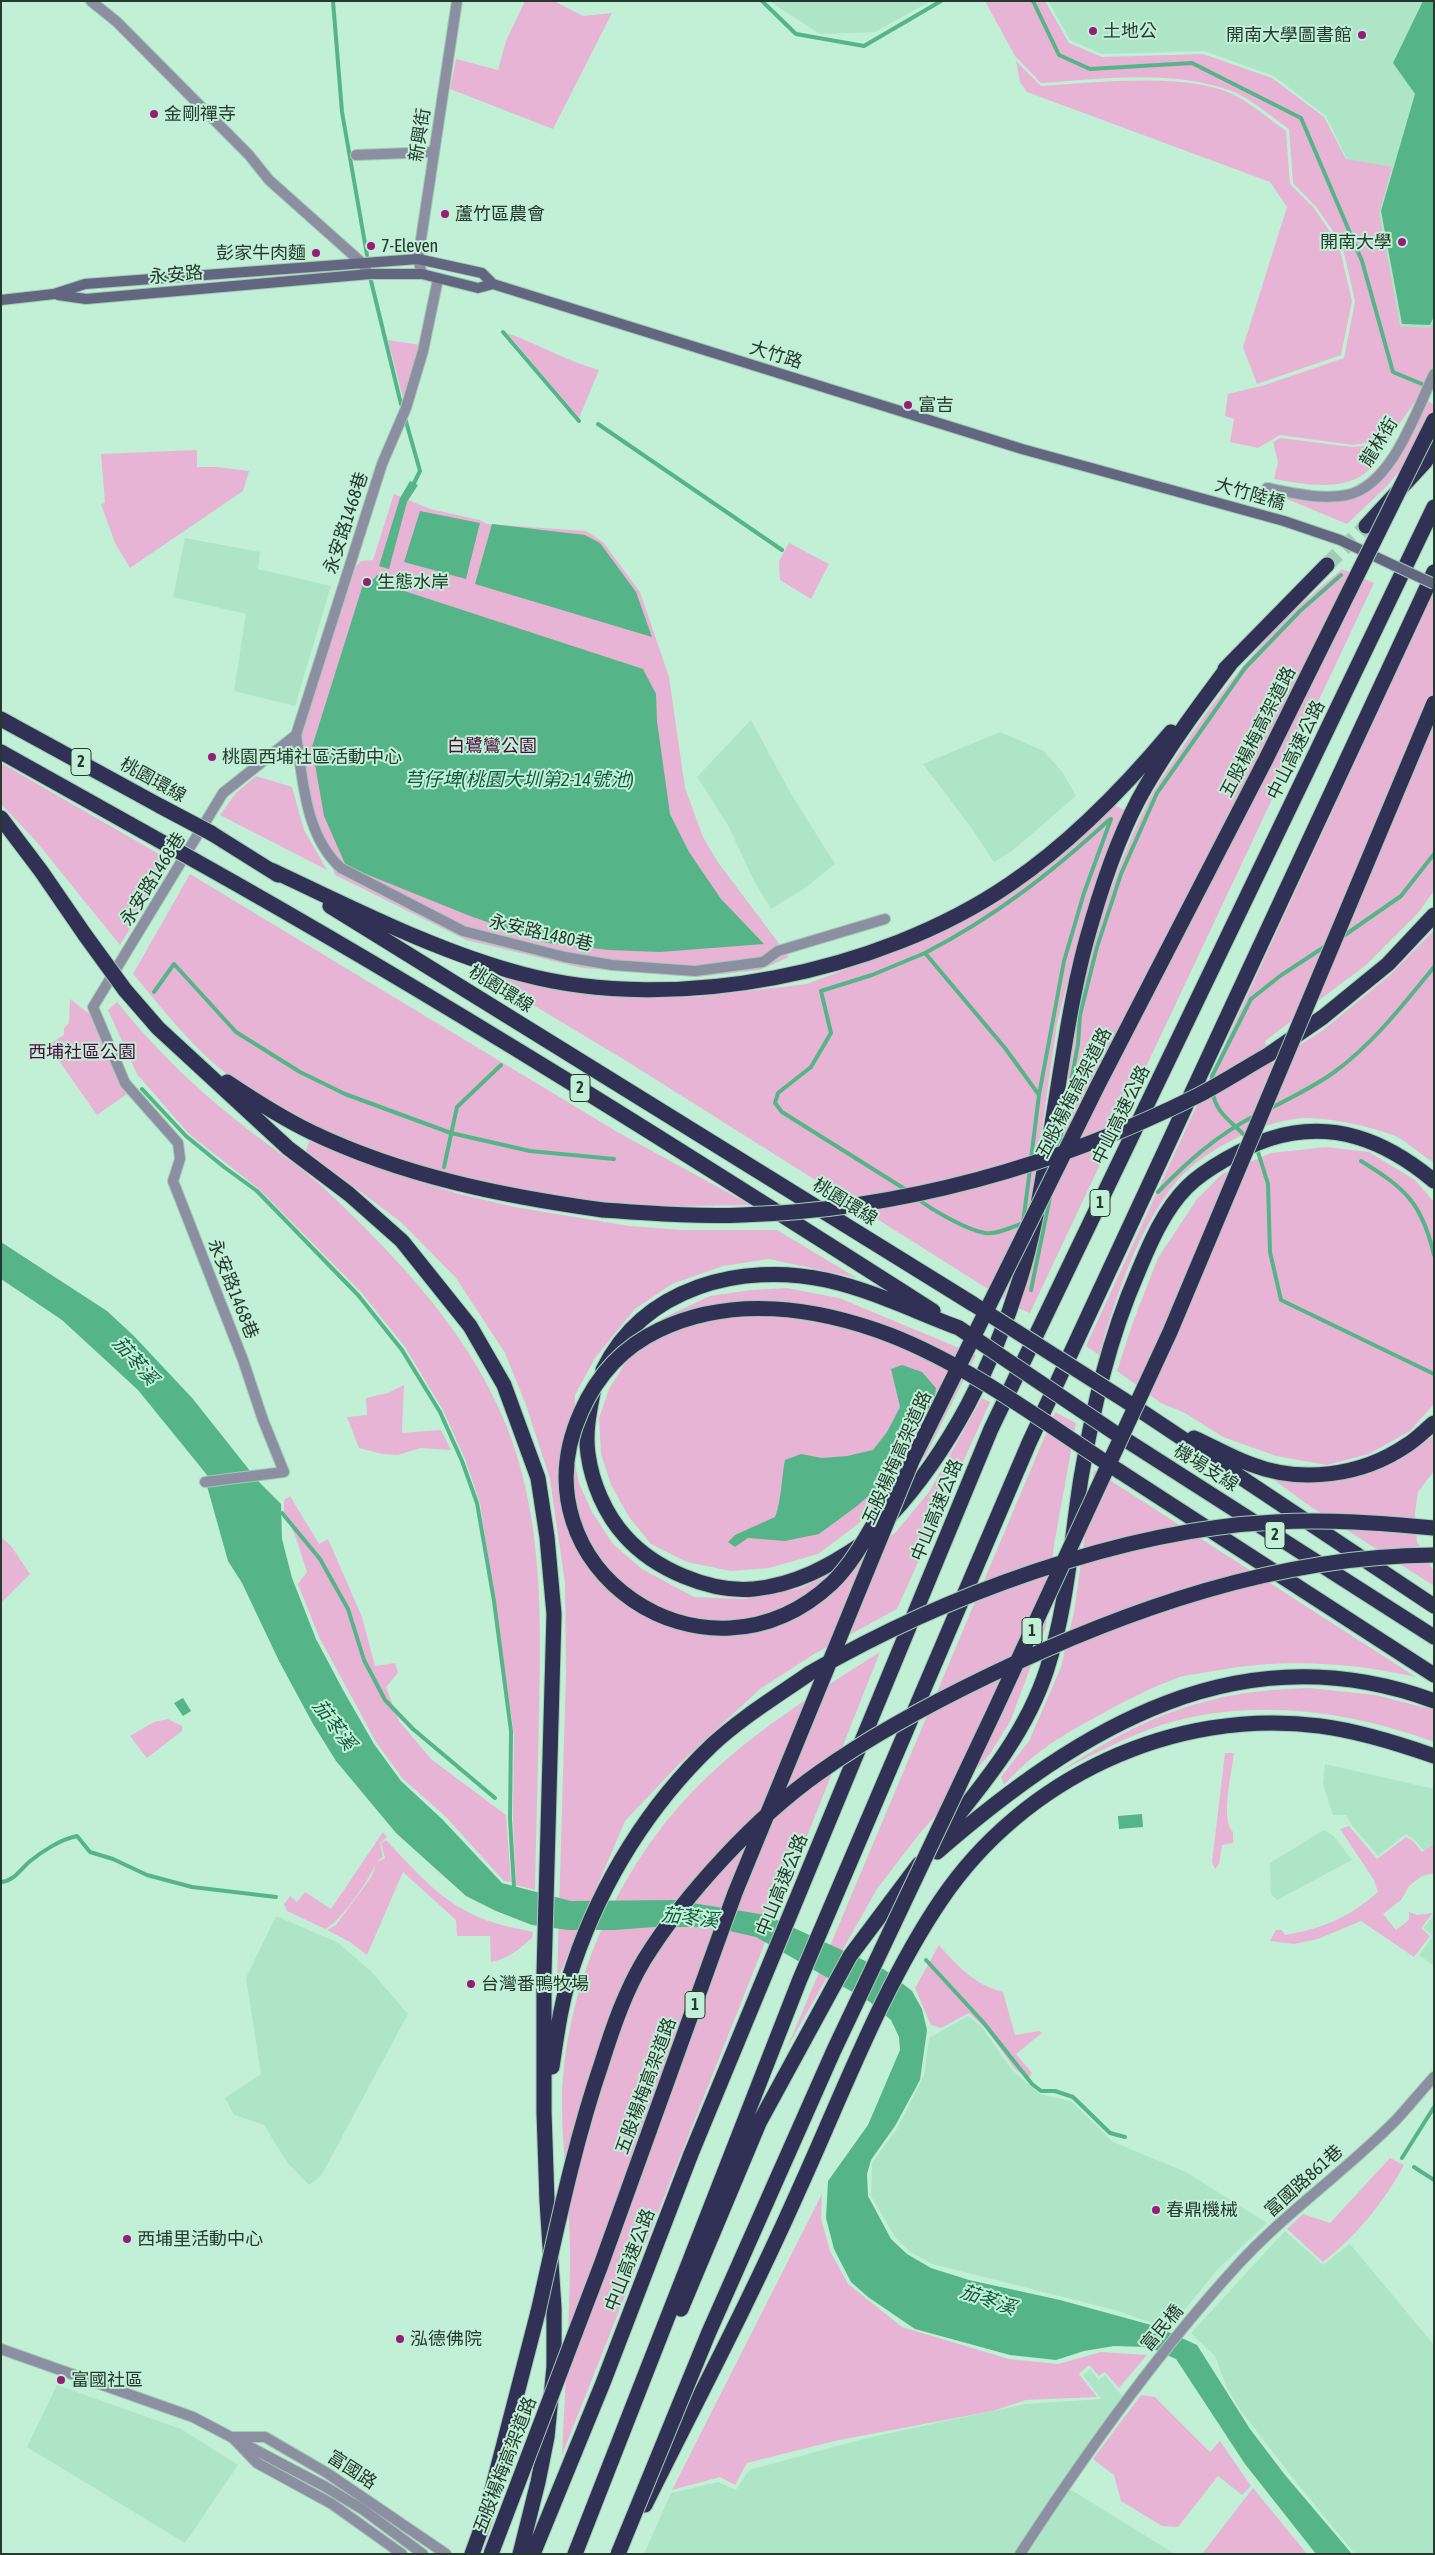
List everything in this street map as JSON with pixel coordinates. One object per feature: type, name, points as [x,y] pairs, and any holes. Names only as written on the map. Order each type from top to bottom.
[{"type":"highway","name":"五股楊梅高架道路","points":[[491,2554],[601,2265],[735,1893],[912,1461],[1098,1085],[1271,750],[1434,420]]},
{"type":"highway","points":[[1366,526],[1424,462],[1434,447]]},
{"type":"highway","name":"中山高速公路","points":[[533,2554],[770,1965],[991,1429],[1434,507]]},
{"type":"highway","points":[[271,870],[462,956],[524,974],[565,983],[626,988],[683,989],[754,982],[819,968],[902,942],[962,912],[1010,884],[1111,800],[1207,687],[1327,565]]},
{"type":"highway","name":"1","points":[[575,2554],[800,1979],[1029,1443],[1434,572]]},
{"type":"highway","points":[[959,1328],[826,1280],[769,1275],[730,1277],[694,1287],[664,1304],[629,1332],[606,1365],[593,1392],[587,1421],[588,1453],[596,1488],[608,1512],[625,1537],[653,1559],[681,1576],[718,1588],[754,1589],[791,1582],[828,1567],[860,1545],[904,1501],[930,1468],[954,1430],[1003,1330],[1020,1278],[1043,1175],[1070,1003],[1092,921],[1116,850],[1145,789],[1182,729],[1231,663]]},
{"type":"highway","name":"1","points":[[619,2554],[709,2332],[834,2050],[1170,1332],[1434,703]]},
{"type":"highway","name":"桃園環線","points":[[1,719],[211,833],[675,1118],[973,1304]]},
{"type":"highway","name":"2","points":[[1,752],[194,860],[467,1020],[628,1118],[959,1328]]},
{"type":"highway","points":[[1,818],[125,990],[158,1028],[288,1148],[349,1194],[402,1240],[470,1326],[504,1385],[538,1478],[547,1537],[554,1614],[549,1855],[544,1973],[544,2112],[547,2201],[554,2308],[554,2367],[547,2438],[520,2554]]},
{"type":"highway","points":[[190,1057],[285,1118],[311,1132],[371,1157],[481,1190],[603,1210],[678,1215],[742,1215],[796,1211],[890,1200],[961,1185],[1028,1166],[1098,1139],[1199,1094],[1268,1055],[1323,1017],[1388,964],[1434,915]]},
{"type":"highway","points":[[575,2554],[714,2232],[759,2122],[850,1956],[891,1899],[1003,1758],[1026,1719],[1046,1671],[1061,1618],[1082,1477],[1099,1390],[1126,1299],[1148,1247],[1166,1214],[1188,1186],[1217,1166],[1258,1143],[1286,1134],[1334,1132],[1358,1136],[1384,1146],[1409,1160],[1434,1181]]},
{"type":"highway","name":"機場支線","points":[[973,1304],[1150,1416],[1434,1606]]},
{"type":"highway","points":[[912,1461],[848,1563],[833,1582],[792,1611],[747,1627],[720,1630],[693,1627],[648,1611],[628,1598],[608,1579],[588,1552],[575,1528],[568,1494],[566,1466],[576,1422],[590,1390],[605,1370],[628,1349],[649,1335],[699,1314],[736,1308],[798,1310],[827,1316],[890,1335],[953,1365],[1429,1671]]},
{"type":"highway","name":"機場支線","points":[[959,1328],[1115,1433],[1434,1637]]},
{"type":"highway","points":[[1150,1416],[1250,1464],[1290,1474],[1348,1471],[1377,1462],[1408,1445],[1434,1423]]},
{"type":"highway","points":[[544,2112],[573,1966],[588,1926],[638,1831],[672,1786],[714,1744],[810,1673],[854,1648],[940,1608],[1050,1568],[1124,1547],[1190,1532],[1274,1522],[1345,1522],[1434,1528]]},
{"type":"highway","points":[[472,2554],[484,2521],[538,2312],[583,2117],[617,2016],[644,1961],[704,1878],[772,1812],[819,1772],[930,1704],[1034,1654],[1108,1623],[1185,1596],[1250,1579],[1316,1565],[1386,1555],[1434,1555]]},
{"type":"highway","points":[[891,1899],[934,1854],[1020,1784],[1056,1759],[1108,1728],[1179,1697],[1248,1681],[1287,1677],[1332,1678],[1371,1684],[1434,1701]]},
{"type":"highway","points":[[619,2554],[786,2219],[894,1980],[942,1897],[976,1855],[1018,1814],[1070,1777],[1124,1751],[1183,1732],[1239,1724],[1320,1726],[1363,1734],[1434,1756]]},
{"type":"main road","name":"大竹路","points":[[365,268],[418,259],[482,273],[492,284],[1050,456]]},
{"type":"main road","name":"永安路","points":[[54,294],[86,299],[365,268]]},
{"type":"main road","name":"永安路","points":[[1,300],[54,294],[85,284],[365,268],[422,274],[478,288],[492,284]]},
{"type":"main road","name":"大竹陸橋","points":[[1050,456],[1284,520],[1340,540],[1434,584]]},
{"type":"street","points":[[91,1],[117,22],[243,149],[269,180],[365,268]]},
{"type":"street","name":"新興街","points":[[422,274],[418,259],[457,1]]},
{"type":"street","points":[[356,154],[434,152]]},
{"type":"street","name":"永安路1468巷","points":[[205,1482],[284,1472],[262,1420],[243,1360],[173,1181],[180,1159],[178,1143],[125,1083],[93,1007],[224,793],[296,735],[382,464],[406,408],[423,351],[438,279]]},
{"type":"street","name":"龍林街","points":[[1267,488],[1302,495],[1348,495],[1375,481],[1396,454],[1430,382]]},
{"type":"street","name":"永安路1480巷","points":[[296,735],[314,832],[329,858],[341,868],[463,931],[565,958],[612,965],[695,970],[763,962],[778,950],[885,919]]},
{"type":"street","name":"富國路861巷","points":[[1198,2310],[1240,2263],[1396,2120],[1434,2077]]},
{"type":"street","name":"富民橋","points":[[1020,2554],[1070,2476],[1152,2366],[1198,2310]]},
{"type":"street","name":"富國路","points":[[1,2349],[193,2417],[308,2476],[362,2509],[423,2554]]},
{"type":"street","name":"富國路","points":[[232,2437],[257,2463],[332,2504],[402,2554]]},
{"type":"street","name":"富國路","points":[[232,2437],[265,2437],[327,2473],[446,2554]]},
{"type":"shaded area","points":[[769,1],[931,1],[875,32],[820,34]]},
{"type":"shaded area","name":"開南大學","points":[[1048,1],[1434,1],[1434,328],[1397,331],[1346,157],[1326,116],[1274,76],[1204,51],[1102,54],[1070,40]]},
{"type":"shaded area","points":[[185,538],[260,552],[258,569],[331,586],[295,706],[234,691],[246,614],[173,597]]},
{"type":"shaded area","points":[[751,720],[791,794],[835,864],[805,888],[771,909],[754,881],[728,825],[697,777]]},
{"type":"shaded area","points":[[1000,732],[1044,751],[1063,773],[1076,796],[1012,851],[994,862],[970,826],[923,764]]},
{"type":"shaded area","points":[[1325,1764],[1434,1789],[1434,1843],[1424,1851],[1415,1840],[1406,1834],[1378,1856],[1351,1824],[1346,1815],[1333,1815],[1323,1784]]},
{"type":"shaded area","points":[[1324,1830],[1334,1836],[1352,1860],[1277,1900],[1271,1894],[1270,1863]]},
{"type":"shaded area","points":[[1434,1915],[1434,1966],[1419,1955],[1433,1936],[1423,1928]]},
{"type":"shaded area","points":[[276,1916],[337,1942],[371,1971],[408,2014],[321,2176],[309,2185],[287,2162],[264,2125],[234,2115],[225,2098],[261,2074],[246,1978]]},
{"type":"shaded area","points":[[968,2016],[982,2027],[1012,2070],[1040,2094],[1071,2101],[1113,2142],[1186,2172],[1267,2223],[1217,2270],[1169,2329],[1115,2310],[932,2264],[909,2251],[895,2237],[871,2196],[872,2163],[898,2127],[924,2075],[929,2038]]},
{"type":"shaded area","points":[[1285,2231],[1323,2265],[1350,2244],[1434,2345],[1434,2554],[1355,2554],[1241,2411],[1227,2388],[1215,2356],[1191,2333]]},
{"type":"shaded area","points":[[1090,2369],[1099,2380],[1105,2375],[1122,2396],[1060,2483],[1175,2554],[644,2554],[671,2493],[718,2482],[736,2490],[749,2470],[867,2438],[1026,2404],[1101,2399],[1083,2375]]},
{"type":"shaded area","points":[[57,2385],[181,2429],[238,2465],[185,2543],[27,2447]]},
{"type":"green space","points":[[525,1],[554,1],[583,16],[612,13],[553,129],[450,89],[456,59],[498,70],[506,41]]},
{"type":"green space","points":[[985,1],[1045,1],[1069,43],[1102,57],[1203,54],[1272,78],[1324,117],[1346,159],[1392,167],[1379,213],[1400,326],[1430,328],[1434,321],[1434,378],[1427,377],[1419,396],[1388,440],[1353,445],[1280,435],[1258,448],[1230,442],[1234,419],[1225,416],[1228,394],[1265,385],[1344,358],[1355,301],[1342,244],[1317,208],[1293,183],[1289,129],[1239,94],[1209,84],[1186,80],[1137,77],[1041,83],[1015,56]]},
{"type":"green space","points":[[1016,61],[1041,86],[1112,81],[1165,81],[1212,87],[1232,94],[1253,106],[1286,131],[1290,184],[1314,208],[1339,245],[1352,301],[1341,355],[1257,384],[1243,347],[1287,207],[1270,182],[1027,92],[1020,82]]},
{"type":"green space","points":[[507,333],[575,362],[599,370],[579,418]]},
{"type":"green space","points":[[388,340],[420,345],[404,402]]},
{"type":"green space","points":[[1424,398],[1434,405],[1434,428],[1387,486],[1347,524],[1270,492],[1273,484],[1313,490],[1338,491],[1352,487],[1366,479],[1389,455]]},
{"type":"green space","points":[[1280,438],[1353,447],[1386,444],[1372,467],[1359,477],[1348,482],[1323,485],[1274,479],[1278,462],[1273,442]]},
{"type":"green space","points":[[197,450],[197,467],[218,467],[249,471],[243,491],[130,568],[115,543],[101,504],[105,503],[101,454]]},
{"type":"green space","name":"芎仔埤(桃園大圳第2-14號池)","points":[[394,494],[430,509],[480,520],[487,524],[586,531],[603,542],[640,592],[669,677],[685,788],[703,837],[717,861],[789,957],[760,970],[697,977],[582,968],[466,940],[335,875],[319,829],[307,781],[300,736],[354,569],[361,561],[373,560]]},
{"type":"green space","points":[[789,543],[829,564],[811,599],[780,580],[779,561]]},
{"type":"green space","points":[[1342,569],[1374,583],[1030,1313],[1018,1308],[1067,1045],[1083,980],[1102,916],[1124,854],[1155,788],[1217,699],[1255,651],[1283,621]]},
{"type":"green space","points":[[1434,590],[1434,891],[1418,913],[1366,965],[1265,1041],[1272,1063],[1323,1030],[1390,975],[1434,930],[1434,1163],[1393,1135],[1352,1124],[1308,1118],[1274,1123],[1238,1137],[1220,1147],[1190,1168],[1178,1180],[1151,1219],[1130,1263],[1099,1355],[1086,1346]]},
{"type":"green space","points":[[1,763],[171,861],[120,945],[35,840],[1,804]]},
{"type":"green space","points":[[256,776],[292,787],[304,830],[327,870],[220,815],[236,793]]},
{"type":"green space","points":[[1114,805],[1127,811],[1101,874],[1077,945],[1057,1024],[1030,1213],[1004,1299],[628,1062],[490,979],[492,974],[599,996],[695,997],[807,984],[920,941],[997,901],[1050,863]]},
{"type":"green space","points":[[190,874],[619,1133],[751,1205],[645,1205],[594,1201],[490,1183],[386,1154],[337,1135],[289,1112],[245,1087],[213,1063],[199,1049],[133,974]]},
{"type":"green space","name":"西埔社區公園","points":[[70,999],[91,1015],[127,1094],[97,1115],[48,1045],[64,1035],[64,1028],[69,1023]]},
{"type":"green space","points":[[117,1002],[160,1051],[191,1082],[241,1124],[318,1183],[382,1245],[433,1303],[456,1334],[477,1366],[495,1400],[510,1435],[521,1469],[529,1503],[538,1574],[540,1681],[535,1890],[516,1885],[513,1819],[514,1734],[480,1503],[465,1459],[443,1410],[405,1347],[361,1292],[259,1189],[189,1134],[137,1074],[108,1010]]},
{"type":"green space","points":[[309,1141],[389,1172],[459,1194],[515,1207],[629,1226],[683,1230],[777,1230],[857,1278],[769,1259],[723,1266],[672,1284],[635,1309],[595,1358],[575,1395],[575,1464],[579,1483],[592,1512],[613,1544],[642,1569],[694,1597],[744,1599],[801,1588],[862,1558],[896,1532],[929,1492],[982,1398],[990,1402],[897,1609],[814,1654],[760,1689],[679,1764],[625,1821],[557,1980],[566,1672],[565,1583],[550,1479],[526,1405],[505,1353],[456,1278],[401,1222],[306,1151]]},
{"type":"green space","points":[[1326,1147],[1369,1152],[1415,1180],[1434,1202],[1434,1404],[1410,1431],[1369,1454],[1327,1465],[1276,1456],[1223,1437],[1185,1413],[1161,1403],[1117,1371],[1133,1322],[1158,1258],[1197,1199],[1222,1174],[1271,1153]]},
{"type":"green space","points":[[787,1288],[839,1298],[976,1355],[925,1457],[858,1524],[818,1554],[769,1568],[731,1571],[687,1562],[651,1544],[629,1517],[611,1485],[601,1454],[599,1418],[609,1389],[624,1365],[661,1319],[710,1296],[751,1290]]},
{"type":"green space","points":[[404,1385],[402,1433],[441,1430],[451,1450],[421,1448],[398,1455],[383,1454],[359,1448],[347,1417],[367,1415],[366,1398],[388,1393]]},
{"type":"green space","points":[[1055,1412],[1076,1423],[1054,1545],[1046,1626],[1010,1722],[989,1755],[920,1833],[877,1889],[787,2048]]},
{"type":"green space","points":[[1434,1435],[1434,1471],[1418,1492],[1415,1513],[1417,1542],[1434,1572],[1434,1586],[1311,1507],[1274,1480],[1319,1482],[1359,1476],[1396,1460]]},
{"type":"green space","points":[[1094,1470],[1416,1677],[1340,1665],[1290,1663],[1239,1667],[1180,1677],[1138,1695],[1071,1731],[1036,1754],[1004,1785],[1001,1777],[1029,1741],[1061,1667],[1074,1612]]},
{"type":"green space","points":[[290,1496],[319,1544],[328,1539],[362,1617],[375,1666],[395,1663],[398,1673],[386,1687],[399,1721],[431,1759],[506,1815],[511,1882],[504,1881],[445,1816],[403,1779],[376,1742],[319,1637],[298,1584],[307,1572],[296,1538],[284,1512],[284,1500]]},
{"type":"green space","points":[[1,1537],[11,1546],[30,1574],[1,1603]]},
{"type":"green space","points":[[880,1652],[562,2455],[570,2254],[562,2123],[565,2061],[572,2017],[584,1974],[600,1932],[620,1891],[644,1853],[670,1817],[699,1785],[763,1730]]},
{"type":"green space","points":[[1309,1688],[1376,1695],[1434,1710],[1434,1742],[1368,1722],[1333,1715],[1299,1711],[1229,1711],[1195,1716],[1161,1725],[1110,1746],[1061,1771],[1121,1735],[1149,1721],[1178,1710],[1239,1694]]},
{"type":"green space","points":[[168,1719],[182,1726],[182,1731],[147,1758],[130,1736],[154,1722]]},
{"type":"green space","points":[[1225,1753],[1234,1753],[1227,1806],[1229,1826],[1233,1832],[1233,1843],[1222,1845],[1219,1864],[1215,1869],[1212,1862]]},
{"type":"green space","points":[[1349,1826],[1377,1859],[1406,1837],[1413,1841],[1422,1852],[1434,1844],[1434,1873],[1422,1876],[1409,1886],[1401,1900],[1383,1914],[1396,1930],[1409,1920],[1409,1912],[1417,1915],[1433,1913],[1421,1928],[1430,1936],[1414,1957],[1361,1921],[1318,1939],[1294,1944],[1270,1941],[1276,1930],[1282,1930],[1285,1935],[1312,1929],[1335,1921],[1356,1909],[1378,1892],[1374,1880],[1340,1829]]},
{"type":"green space","points":[[383,1832],[387,1837],[380,1843],[383,1857],[377,1863],[350,1905],[331,1925],[325,1929],[287,1911],[284,1904],[290,1896],[297,1902],[305,1892],[331,1909]]},
{"type":"green space","points":[[386,1840],[429,1885],[454,1904],[467,1912],[487,1920],[533,1932],[532,1938],[508,1956],[491,1962],[490,1936],[457,1936],[456,1920],[403,1872],[367,1955],[350,1942],[327,1930],[336,1925],[372,1876],[376,1863],[385,1858],[381,1843]]},
{"type":"green space","points":[[939,1945],[975,1980],[1003,1992],[1015,2035],[1039,2031],[1042,2033],[1016,2054],[1032,2073],[1028,2079],[1014,2068],[987,2030],[969,2013],[941,2028],[931,2025],[915,1988]]},
{"type":"green space","points":[[1390,2158],[1404,2165],[1387,2193],[1358,2230],[1323,2262],[1287,2229],[1303,2214],[1330,2223]]},
{"type":"green space","points":[[822,2194],[821,2218],[830,2251],[848,2284],[902,2327],[1009,2359],[1058,2364],[1101,2352],[1147,2355],[1119,2388],[1105,2372],[1099,2376],[1089,2365],[1079,2374],[1097,2397],[1026,2400],[993,2411],[839,2440],[747,2463],[735,2485],[720,2477],[672,2490]]},
{"type":"green space","points":[[1141,2395],[1155,2397],[1210,2452],[1220,2441],[1251,2486],[1242,2495],[1218,2476],[1178,2527],[1162,2526],[1121,2501],[1114,2475],[1093,2459]]},
{"type":"green space","points":[[1253,2488],[1307,2554],[1202,2554]]},
{"type":"water","points":[[1423,1],[1434,1],[1434,316],[1430,325],[1402,324],[1381,211],[1415,94],[1393,63]]},
{"type":"water","points":[[410,481],[418,485],[407,502],[389,569],[379,566],[400,498]]},
{"type":"water","points":[[420,511],[480,523],[466,579],[404,562]]},
{"type":"water","points":[[492,524],[585,535],[600,543],[636,592],[652,637],[475,584]]},
{"type":"water","name":"芎仔埤(桃園大圳第2-14號池)","points":[[377,575],[385,577],[383,584],[643,669],[656,694],[657,721],[670,814],[689,852],[721,899],[764,944],[660,952],[609,950],[547,943],[470,916],[346,866],[324,816],[312,747],[365,578],[374,579]]},
{"type":"water","name":"茄苳溪","points":[[1,1242],[107,1311],[134,1336],[193,1399],[258,1481],[281,1504],[282,1539],[292,1578],[316,1639],[374,1744],[401,1781],[442,1819],[502,1883],[571,1901],[674,1900],[766,1915],[885,1970],[912,1991],[922,2009],[927,2030],[920,2080],[895,2126],[871,2160],[867,2174],[868,2196],[891,2239],[907,2254],[931,2268],[969,2280],[1060,2300],[1155,2326],[1197,2345],[1250,2429],[1285,2475],[1352,2554],[1316,2554],[1245,2464],[1176,2359],[1149,2347],[1114,2346],[1084,2351],[1056,2360],[1010,2355],[915,2329],[868,2297],[851,2282],[834,2249],[826,2218],[828,2181],[868,2125],[900,2050],[899,2037],[891,2020],[870,2002],[756,1937],[712,1927],[568,1930],[532,1925],[496,1911],[466,1896],[396,1833],[336,1761],[313,1724],[279,1661],[242,1583],[228,1561],[207,1486],[207,1475],[138,1390],[62,1320],[1,1279]]},
{"type":"water","points":[[902,1365],[922,1372],[936,1388],[934,1404],[920,1415],[909,1418],[897,1431],[897,1471],[857,1506],[819,1534],[785,1541],[748,1538],[735,1547],[728,1542],[735,1535],[775,1517],[779,1503],[785,1460],[801,1454],[822,1458],[847,1456],[873,1450],[887,1432],[900,1407],[891,1369]]},
{"type":"water","points":[[183,1698],[191,1711],[183,1716],[174,1703]]},
{"type":"water","points":[[1142,1814],[1143,1827],[1119,1829],[1118,1816]]},
{"type":"waterway","points":[[333,1],[342,112],[367,255]]},
{"type":"waterway","points":[[762,1],[796,34],[864,46],[941,1]]},
{"type":"waterway","points":[[1033,1],[1059,55],[1090,69],[1192,63],[1301,118],[1362,261],[1393,372],[1434,389]]},
{"type":"waterway","points":[[371,281],[401,404]]},
{"type":"waterway","points":[[503,332],[579,421]]},
{"type":"waterway","points":[[405,418],[420,471],[414,483]]},
{"type":"waterway","points":[[598,424],[782,550]]},
{"type":"waterway","points":[[1058,1151],[1078,1044],[1080,1015],[1097,947],[1121,874],[1157,793],[1245,668],[1300,611],[1341,575]]},
{"type":"waterway","points":[[908,1191],[782,1112],[775,1103],[778,1093],[811,1067],[831,1033],[821,991],[872,975],[925,953],[1005,1048],[1039,1095],[1064,961],[1084,893],[1111,819]]},
{"type":"waterway","points":[[925,953],[999,909],[1044,876],[1109,820]]},
{"type":"waterway","points":[[1342,937],[1401,896],[1434,854]]},
{"type":"waterway","points":[[1212,1084],[1212,1076],[1251,999],[1280,976],[1327,945]]},
{"type":"waterway","points":[[154,992],[174,964],[236,1032],[300,1072],[345,1094],[451,1133],[530,1151],[614,1159]]},
{"type":"waterway","points":[[1269,1109],[1318,1083],[1361,1050],[1387,1023],[1434,967]]},
{"type":"waterway","points":[[444,1167],[457,1107],[501,1065]]},
{"type":"waterway","points":[[142,1089],[186,1136],[257,1191],[358,1295],[402,1350],[440,1412],[462,1461],[477,1503],[494,1601],[511,1731],[510,1819],[514,1887]]},
{"type":"waterway","points":[[1213,1091],[1214,1099],[1221,1112],[1247,1138]]},
{"type":"waterway","points":[[1031,1159],[1039,1095]]},
{"type":"waterway","points":[[1158,1192],[1204,1149],[1228,1131],[1256,1115]]},
{"type":"waterway","points":[[1258,1152],[1268,1184],[1270,1252],[1281,1300],[1434,1374]]},
{"type":"waterway","points":[[1361,1161],[1389,1180],[1410,1199],[1424,1222],[1434,1255]]},
{"type":"waterway","points":[[918,1199],[932,1209],[969,1228],[985,1233],[999,1232],[1023,1223],[1030,1169]]},
{"type":"waterway","points":[[1031,1290],[1050,1197]]},
{"type":"waterway","points":[[282,1513],[320,1559],[348,1609],[364,1660],[385,1700],[413,1729],[495,1798]]},
{"type":"waterway","points":[[1,1882],[10,1880],[29,1862],[52,1846],[77,1836],[90,1852],[113,1859],[147,1875],[192,1887],[276,1897]]},
{"type":"waterway","points":[[926,1960],[983,2022],[1032,2084],[1041,2091],[1055,2091],[1073,2097],[1110,2133],[1125,2137]]},
{"type":"waterway","points":[[1402,2158],[1434,2107]]},
{"type":"waterway","points":[[1414,2167],[1434,2180]]},
{"type":"tunnel","points":[[1327,565],[1366,526]]},
{"type":"place","name":"土地公","points":[[1093,31]]},
{"type":"place","name":"開南大學圖書館","points":[[1362,35]]},
{"type":"place","name":"金剛禪寺","points":[[154,114]]},
{"type":"place","name":"蘆竹區農會","points":[[445,214]]},
{"type":"place","name":"開南大學","points":[[1402,242]]},
{"type":"place","name":"7-Eleven","points":[[371,246]]},
{"type":"place","name":"彭家牛肉麵","points":[[316,253]]},
{"type":"place","name":"富吉","points":[[908,405]]},
{"type":"place","name":"生態水岸","points":[[367,582]]},
{"type":"place","name":"桃園西埔社區活動中心","points":[[212,757]]},
{"type":"place","name":"台灣番鴨牧場","points":[[471,1984]]},
{"type":"place","name":"春鼎機械","points":[[1156,2210]]},
{"type":"place","name":"西埔里活動中心","points":[[127,2239]]},
{"type":"place","name":"泓德佛院","points":[[400,2339]]},
{"type":"place","name":"富國社區","points":[[61,2380]]},
{"type":"park label","name":"白鷺鸞公園","points":[[492,746]]}]
